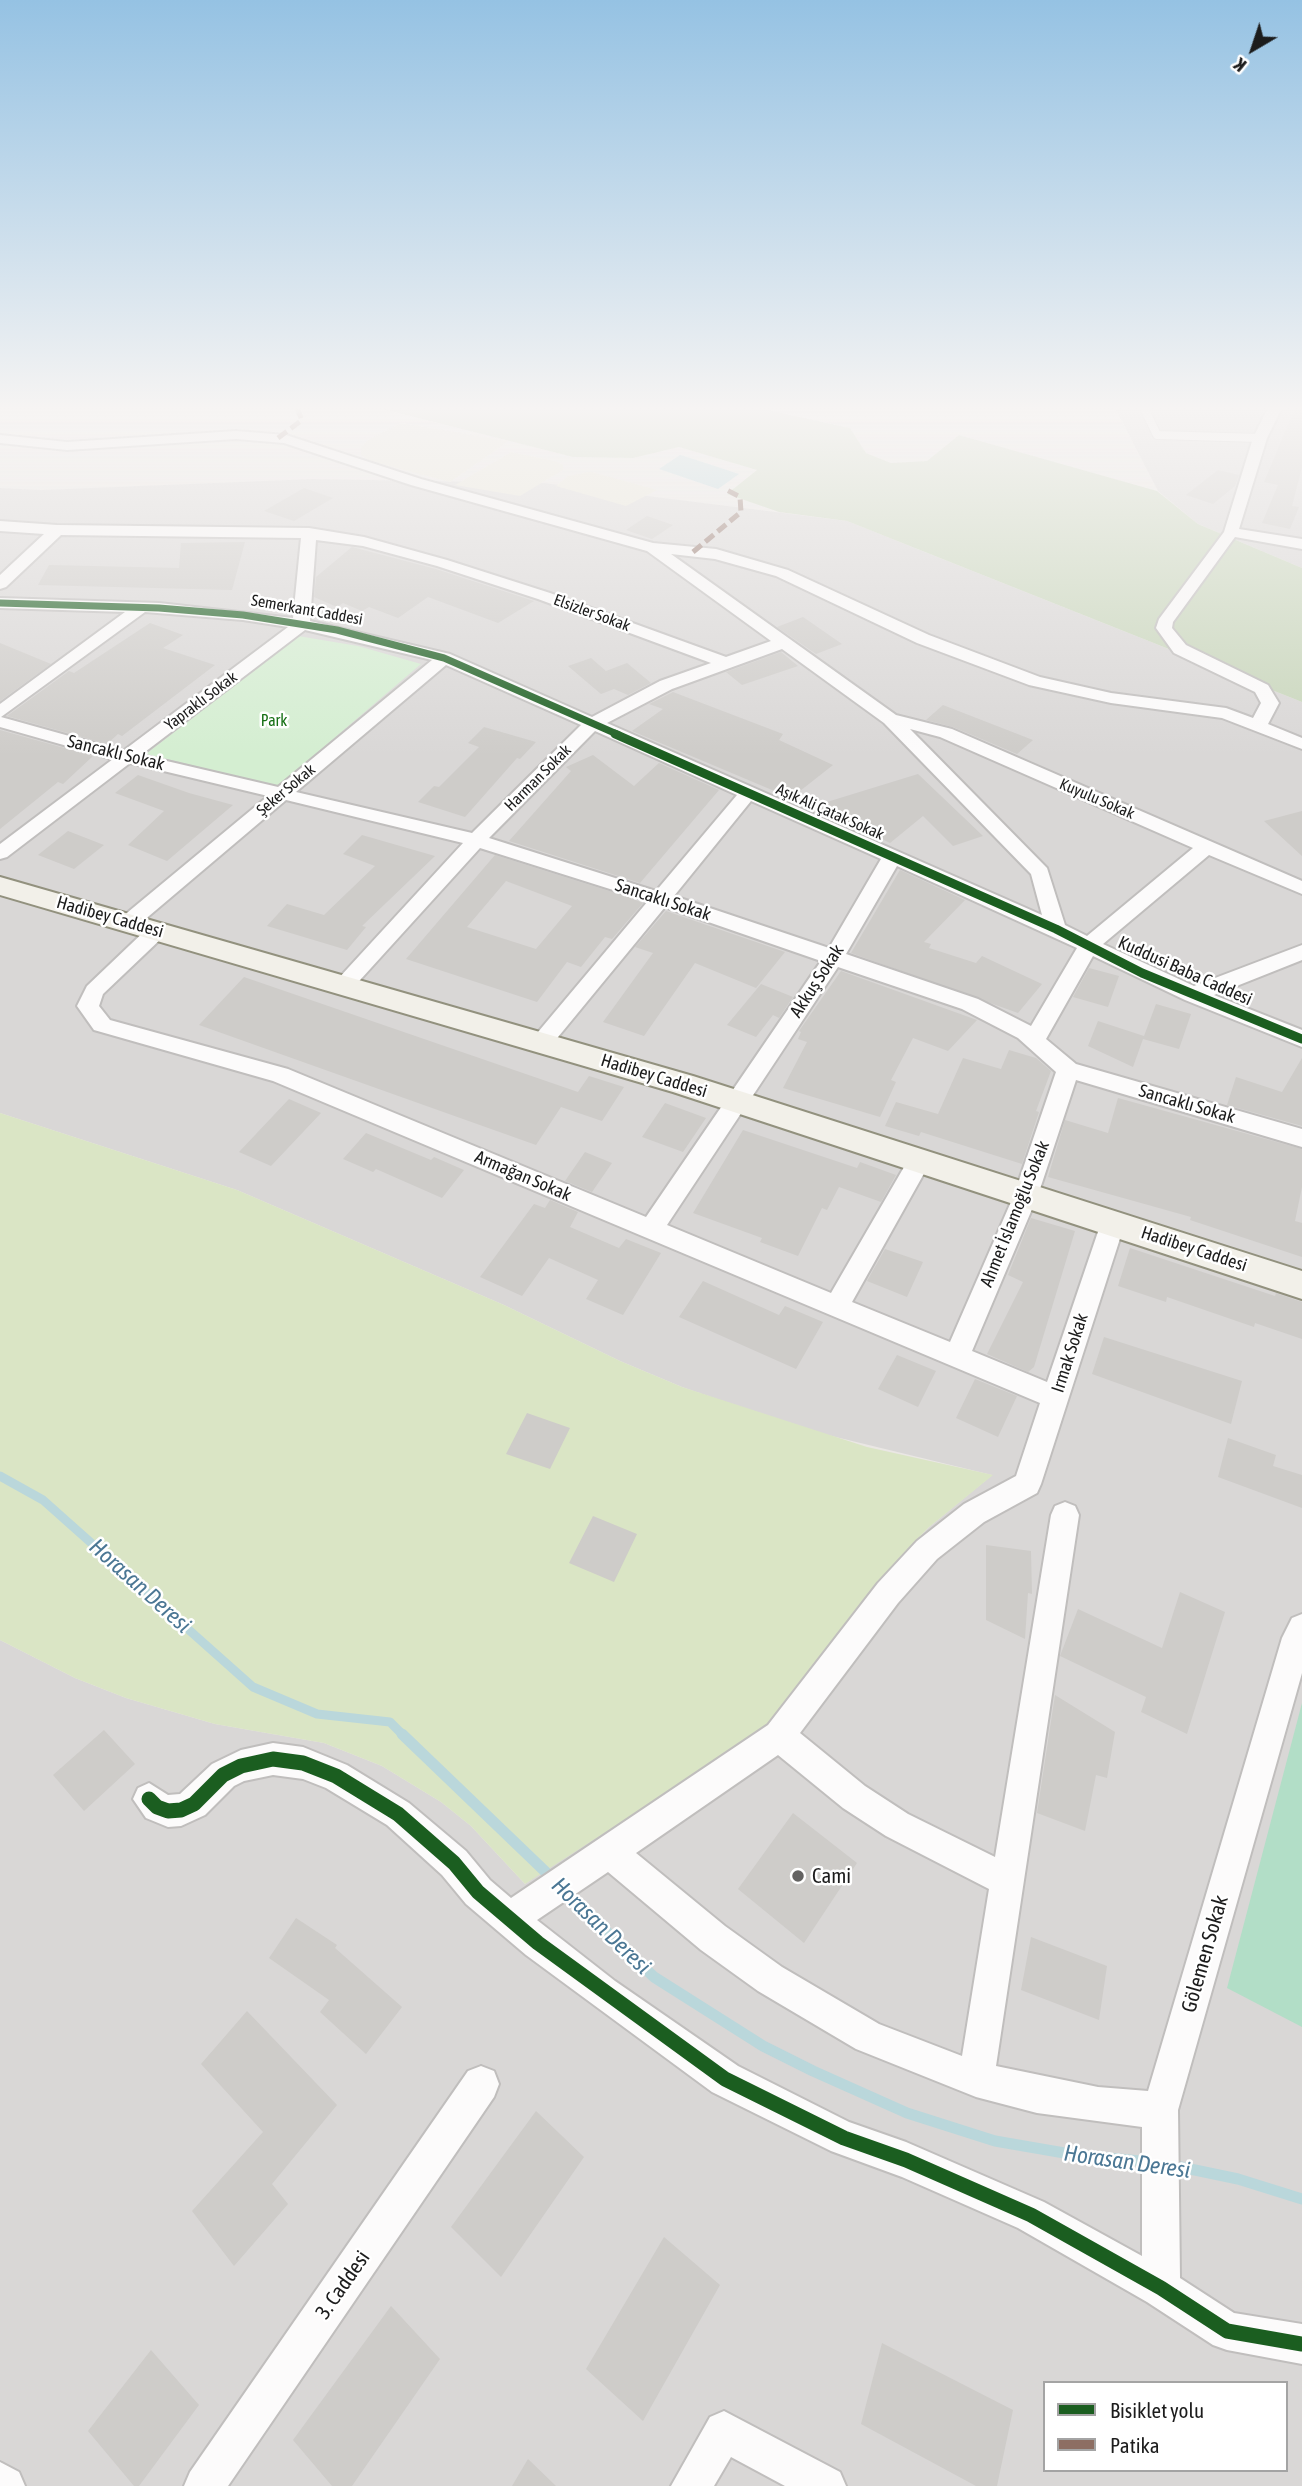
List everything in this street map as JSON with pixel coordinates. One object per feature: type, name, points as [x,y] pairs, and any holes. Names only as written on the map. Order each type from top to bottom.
[{"type":"main road","name":"Hadibey Caddesi","points":[[0,886],[158,930],[738,1102],[1302,1285]]},
{"type":"street","points":[[566,524],[652,548],[716,554],[782,573],[923,639],[1035,681],[1111,698],[1211,709],[1259,724],[1302,744]]},
{"type":"street","points":[[1233,524],[1231,532],[1165,622],[1164,628],[1169,638],[1188,653],[1262,689],[1270,703],[1259,724]]},
{"type":"street","name":"Elsizler Sokak","points":[[0,526],[57,530],[309,533],[364,542],[455,567],[596,614],[726,663]]},
{"type":"street","points":[[0,584],[57,530]]},
{"type":"street","points":[[1231,532],[1302,544]]},
{"type":"street","points":[[301,625],[309,533]]},
{"type":"street","points":[[652,548],[890,719],[1040,872],[1056,929]]},
{"type":"street","name":"Semerkant Caddesi","points":[[0,603],[142,607],[243,615],[376,639],[444,658],[592,724]]},
{"type":"street","points":[[0,712],[142,607]]},
{"type":"street","name":"Yapraklı Sokak","points":[[0,853],[301,625]]},
{"type":"street","name":"Harman Sokak","points":[[344,985],[476,839],[592,724],[666,685],[782,643]]},
{"type":"street","name":"Şeker Sokak","points":[[129,922],[444,658]]},
{"type":"street","name":"Kuyulu Sokak","points":[[890,719],[946,733],[1302,888]]},
{"type":"street","name":"Sancaklı Sokak","points":[[0,722],[126,757],[476,839],[970,1004],[1035,1039],[1068,1070],[1302,1138]]},
{"type":"street","name":"Aşık Ali Çatak Sokak","points":[[592,724],[1056,929]]},
{"type":"street","points":[[541,1043],[748,793]]},
{"type":"street","points":[[1035,1039],[1088,946],[1207,846]]},
{"type":"street","name":"Akkuş Sokak","points":[[652,1229],[834,957],[892,856]]},
{"type":"street","name":"Kuddusi Baba Caddesi","points":[[1056,929],[1193,996],[1302,1040]]},
{"type":"street","name":"Armağan Sokak","points":[[158,930],[94,991],[89,1006],[90,1012],[102,1025],[280,1075],[1055,1397]]},
{"type":"street","points":[[1193,996],[1302,952]]},
{"type":"street","name":"Ahmet İslamoğlu Sokak","points":[[957,1356],[1026,1195],[1068,1070]]},
{"type":"street","points":[[837,1306],[919,1161]]},
{"type":"street","name":"Irmak Sokak","points":[[779,1736],[888,1593],[927,1550],[974,1513],[1027,1484],[1113,1223]]},
{"type":"street","points":[[976,2079],[1065,1515]]},
{"type":"street","name":"Gölemen Sokak","points":[[1161,2288],[1160,2110],[1302,1628]]},
{"type":"street","points":[[510,1919],[779,1736],[854,1797],[897,1825],[1008,1881]]},
{"type":"street","points":[[149,1799],[157,1807],[169,1811],[181,1810],[194,1804],[223,1775],[241,1766],[272,1759],[303,1763],[336,1776],[398,1814],[427,1837],[478,1892],[510,1919],[603,1993],[725,2079],[844,2138],[944,2175],[1031,2215],[1161,2288],[1227,2331],[1302,2344]]},
{"type":"street","points":[[610,1852],[713,1938],[818,2010],[879,2041],[976,2079],[1037,2095],[1098,2105],[1160,2110]]},
{"type":"street","name":"3. Caddesi","points":[[204,2486],[481,2084]]},
{"type":"street","points":[[691,2486],[724,2431],[826,2486]]},
{"type":"street","points":[[0,2482],[5,2486]]},
{"type":"shaded area","points":[[0,524],[855,524],[1302,702],[1302,2486],[0,2486],[0,1640],[75,1678],[126,1698],[215,1724],[324,1743],[382,1766],[441,1802],[471,1826],[525,1884],[813,1675],[864,1600],[898,1559],[928,1528],[992,1475],[807,1430],[682,1387],[620,1361],[504,1305],[237,1190],[0,1113]]},
{"type":"shaded area","points":[[1198,524],[1302,524],[1302,568]]},
{"type":"green space","points":[[855,524],[1198,524],[1302,568],[1302,702]]},
{"type":"green space","name":"Park","points":[[298,636],[358,646],[421,664],[278,786],[146,754]]},
{"type":"green space","points":[[0,1113],[237,1190],[504,1305],[620,1361],[682,1387],[867,1447],[993,1475],[928,1528],[898,1559],[864,1600],[813,1675],[764,1730],[525,1884],[471,1826],[441,1802],[382,1766],[324,1743],[215,1724],[126,1698],[75,1678],[0,1640]]},
{"type":"green space","points":[[1302,1703],[1302,2027],[1227,1988]]},
{"type":"building","points":[[635,524],[673,525],[652,539],[626,530]]},
{"type":"building","points":[[1267,524],[1292,524],[1290,529]]},
{"type":"building","points":[[245,542],[232,590],[38,585],[49,565],[179,568],[181,543]]},
{"type":"building","points":[[352,547],[436,569],[534,601],[498,623],[428,597],[398,618],[369,607],[362,611],[343,603],[337,607],[314,597],[316,577]]},
{"type":"building","points":[[803,617],[842,644],[816,654],[777,627]]},
{"type":"building","points":[[150,623],[183,635],[163,648],[215,665],[122,736],[118,734],[107,744],[7,716],[69,671],[74,673]]},
{"type":"building","points":[[0,643],[51,664],[0,701]]},
{"type":"building","points":[[781,652],[798,666],[742,685],[726,672]]},
{"type":"building","points":[[591,658],[606,671],[627,663],[651,683],[628,695],[614,689],[601,694],[568,666]]},
{"type":"building","points":[[673,692],[783,734],[779,740],[833,765],[791,798],[632,731],[663,709],[649,704]]},
{"type":"building","points":[[943,705],[1033,740],[1017,754],[953,727],[926,720]]},
{"type":"building","points":[[484,727],[536,742],[520,759],[517,758],[465,817],[418,802],[434,786],[439,787],[479,747],[468,743]]},
{"type":"building","points":[[0,730],[93,756],[63,784],[58,782],[0,829]]},
{"type":"building","points":[[593,755],[634,786],[659,763],[719,790],[640,883],[509,841],[571,771],[566,767]]},
{"type":"building","points":[[918,774],[983,836],[953,846],[923,816],[890,843],[814,806]]},
{"type":"building","points":[[138,775],[233,805],[167,861],[128,845],[164,811],[115,793]]},
{"type":"building","points":[[1302,811],[1302,856],[1264,821]]},
{"type":"building","points":[[68,831],[104,845],[74,869],[38,855]]},
{"type":"building","points":[[362,835],[435,856],[362,926],[366,927],[347,950],[267,926],[287,904],[324,915],[375,866],[343,854]]},
{"type":"building","points":[[495,855],[643,903],[612,939],[605,937],[581,967],[567,962],[537,1002],[406,959]],"holes":[[[506,881],[572,906],[536,949],[467,927]]]},
{"type":"building","points":[[900,870],[965,900],[924,942],[931,944],[929,948],[976,963],[982,956],[1042,984],[1018,1013],[851,953]]},
{"type":"building","points":[[666,911],[785,952],[756,988],[695,963],[644,1036],[603,1022],[653,953],[635,947]]},
{"type":"building","points":[[1089,968],[1119,976],[1108,1007],[1073,997]]},
{"type":"building","points":[[841,971],[977,1020],[948,1051],[913,1038],[891,1080],[896,1082],[880,1117],[783,1088],[807,1042],[798,1039],[801,1032],[799,1031]]},
{"type":"building","points":[[244,977],[578,1092],[589,1076],[624,1087],[602,1121],[561,1107],[536,1145],[199,1025]]},
{"type":"building","points":[[761,984],[793,997],[779,1018],[773,1015],[756,1037],[727,1025]]},
{"type":"building","points":[[1156,1004],[1191,1014],[1179,1049],[1143,1039],[1133,1067],[1088,1046],[1098,1021],[1144,1036]]},
{"type":"building","points":[[1009,1050],[1036,1058],[1051,1071],[1036,1111],[1039,1112],[1022,1164],[921,1132],[919,1136],[885,1126],[896,1102],[938,1114],[963,1058],[1001,1069]]},
{"type":"building","points":[[1302,1058],[1302,1126],[1227,1105],[1236,1077],[1282,1092]]},
{"type":"building","points":[[1118,1098],[1302,1149],[1302,1187],[1295,1221],[1302,1223],[1302,1257],[1190,1220],[1191,1217],[1048,1177],[1065,1120],[1108,1133]]},
{"type":"building","points":[[289,1099],[321,1113],[271,1166],[239,1152]]},
{"type":"building","points":[[665,1103],[706,1118],[683,1152],[642,1137]]},
{"type":"building","points":[[743,1130],[857,1168],[860,1162],[896,1175],[881,1202],[839,1187],[827,1210],[822,1208],[798,1256],[760,1242],[762,1238],[693,1213]]},
{"type":"building","points":[[366,1133],[431,1160],[434,1157],[464,1170],[442,1198],[376,1169],[373,1172],[343,1159]]},
{"type":"building","points":[[585,1152],[612,1163],[592,1192],[565,1181]]},
{"type":"building","points":[[550,1200],[578,1212],[570,1227],[619,1248],[626,1239],[661,1253],[623,1315],[586,1299],[598,1280],[549,1258],[522,1296],[480,1277],[534,1204],[545,1208]]},
{"type":"building","points":[[1031,1218],[1075,1231],[1034,1367],[1028,1372],[987,1354],[1023,1282],[1008,1275]]},
{"type":"building","points":[[1130,1248],[1275,1296],[1276,1293],[1302,1302],[1302,1339],[1255,1323],[1254,1327],[1167,1297],[1166,1302],[1118,1286]]},
{"type":"building","points":[[885,1249],[923,1262],[907,1297],[867,1281]]},
{"type":"building","points":[[703,1281],[779,1315],[785,1306],[823,1322],[796,1369],[679,1317]]},
{"type":"building","points":[[1104,1337],[1242,1381],[1231,1424],[1092,1374]]},
{"type":"building","points":[[897,1355],[936,1371],[918,1407],[878,1389]]},
{"type":"building","points":[[975,1379],[1017,1396],[998,1437],[956,1418]]},
{"type":"building","points":[[527,1413],[570,1428],[550,1469],[506,1454]]},
{"type":"building","points":[[1228,1438],[1276,1455],[1273,1466],[1302,1475],[1302,1508],[1218,1477]]},
{"type":"building","points":[[593,1516],[637,1534],[614,1582],[569,1563]]},
{"type":"building","points":[[986,1545],[1031,1551],[1032,1594],[1028,1593],[1025,1639],[986,1620]]},
{"type":"building","points":[[1180,1592],[1225,1612],[1187,1734],[1141,1712],[1146,1697],[1060,1656],[1078,1609],[1162,1648]]},
{"type":"building","points":[[1055,1695],[1115,1732],[1107,1778],[1096,1775],[1085,1831],[1037,1813]]},
{"type":"building","points":[[104,1730],[135,1764],[84,1811],[53,1775]]},
{"type":"building","name":"Cami","points":[[793,1813],[857,1863],[804,1943],[738,1889]]},
{"type":"building","points":[[296,1918],[337,1945],[335,1948],[402,2007],[366,2054],[320,2012],[329,2000],[269,1958]]},
{"type":"building","points":[[1031,1937],[1107,1966],[1099,2020],[1021,1990]]},
{"type":"building","points":[[247,2011],[337,2105],[272,2184],[288,2204],[234,2266],[192,2211],[263,2132],[201,2064]]},
{"type":"building","points":[[536,2111],[584,2157],[501,2277],[451,2227]]},
{"type":"building","points":[[664,2237],[720,2285],[643,2421],[586,2369]]},
{"type":"building","points":[[391,2306],[440,2359],[352,2486],[332,2486],[293,2440]]},
{"type":"building","points":[[882,2343],[1013,2410],[997,2486],[976,2486],[861,2424]]},
{"type":"building","points":[[151,2350],[199,2405],[139,2486],[134,2486],[88,2431]]},
{"type":"building","points":[[528,2459],[556,2486],[512,2486]]},
{"type":"waterway","name":"Horasan Deresi","points":[[0,1476],[43,1500],[253,1687],[317,1714],[390,1722],[402,1734]]},
{"type":"waterway","name":"Horasan Deresi","points":[[402,1734],[553,1879]]},
{"type":"waterway","name":"Horasan Deresi","points":[[564,1891],[654,1977],[763,2046],[813,2071],[907,2113],[995,2141],[1076,2155],[1151,2162]]},
{"type":"waterway","name":"Horasan Deresi","points":[[1171,2165],[1238,2179],[1302,2199]]},
{"type":"marked path","points":[[693,552],[727,524]]},
{"type":"cycle path","points":[[0,603],[159,608],[243,615],[337,630],[444,658],[1056,929],[1142,973],[1302,1039]]},
{"type":"cycle path","points":[[149,1799],[157,1807],[168,1811],[181,1810],[194,1804],[223,1775],[241,1766],[273,1759],[303,1763],[336,1776],[398,1814],[454,1863],[478,1892],[538,1943],[603,1993],[725,2079],[844,2138],[906,2160],[1031,2215],[1161,2288],[1227,2331],[1302,2344]]},
{"type":"place","name":"Cami","points":[[798,1876]]}]
